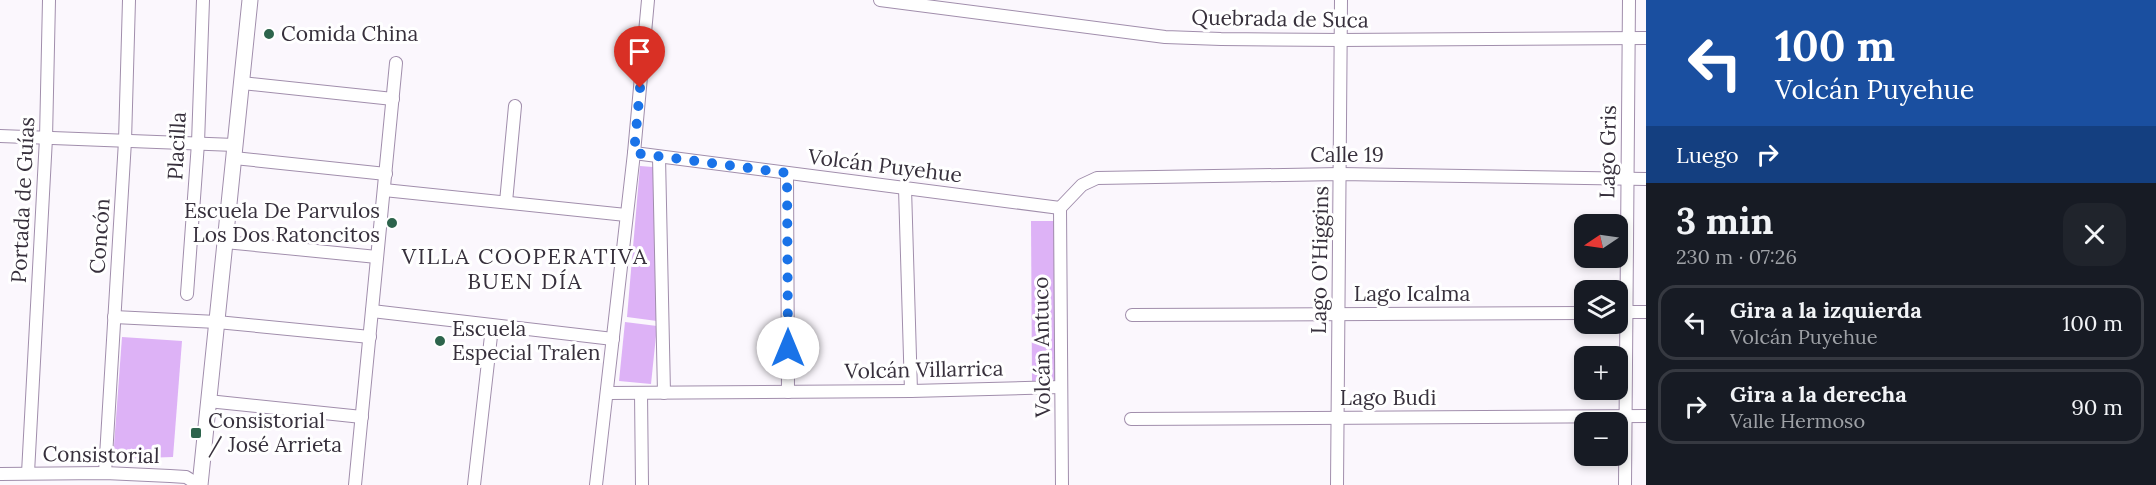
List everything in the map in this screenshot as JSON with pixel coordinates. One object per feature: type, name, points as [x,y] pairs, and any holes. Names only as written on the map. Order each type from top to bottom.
[{"type":"main road","points":[[199,485],[250,0]]},
{"type":"street","name":"Portada de Guías","points":[[28,473],[46,138],[49,0]]},
{"type":"street","name":"Concón","points":[[105,473],[125,141],[129,0]]},
{"type":"street","name":"Placilla","points":[[187,294],[198,143],[203,0]]},
{"type":"street","points":[[596,485],[634,153],[648,0]]},
{"type":"street","name":"Quebrada de Suca","points":[[880,0],[1165,37],[1341,40],[1646,38]]},
{"type":"street","name":"Lago O'Higgins","points":[[1337,485],[1341,0]]},
{"type":"street","name":"Lago Gris","points":[[1623,280],[1629,0]]},
{"type":"street","points":[[355,485],[396,63]]},
{"type":"street","points":[[242,83],[393,99]]},
{"type":"street","points":[[506,202],[515,105]]},
{"type":"street","points":[[0,136],[198,143],[235,151],[386,174]]},
{"type":"street","name":"Volcán Puyehue","points":[[634,153],[1060,208]]},
{"type":"street","points":[[658,157],[664,393]]},
{"type":"street","points":[[787,173],[788,392]]},
{"type":"street","name":"Calle 19","points":[[1060,208],[1082,185],[1097,178],[1340,174],[1646,179]]},
{"type":"street","points":[[905,188],[911,391]]},
{"type":"street","points":[[384,190],[626,214]]},
{"type":"street","name":"Volcán Antuco","points":[[1060,208],[1062,485]]},
{"type":"street","points":[[225,242],[377,257]]},
{"type":"street","points":[[372,311],[492,327],[613,339]]},
{"type":"street","points":[[1628,312],[1646,312]]},
{"type":"street","name":"Lago Icalma","points":[[1132,315],[1574,313]]},
{"type":"street","points":[[114,317],[217,322],[370,337]]},
{"type":"street","points":[[474,485],[492,327]]},
{"type":"street","name":"Lago Gris","points":[[1623,334],[1626,412]]},
{"type":"street","name":"Volcán Villarrica","points":[[608,393],[911,391],[1061,387]]},
{"type":"street","points":[[641,393],[642,485]]},
{"type":"street","points":[[208,401],[362,417]]},
{"type":"street","name":"Lago Budi","points":[[1131,419],[1574,416]]},
{"type":"street","name":"Lago Budi","points":[[1628,416],[1646,416]]},
{"type":"street","name":"Lago Gris","points":[[1626,466],[1626,485]]},
{"type":"street","name":"Consistorial","points":[[0,474],[105,473],[186,477],[199,485]]},
{"type":"shaded area","points":[[640,166],[653,167],[657,321],[627,317]]},
{"type":"shaded area","points":[[1031,221],[1055,221],[1056,380],[1032,381]]},
{"type":"shaded area","points":[[625,322],[657,326],[651,384],[619,381]]},
{"type":"shaded area","points":[[122,337],[182,341],[173,457],[113,459]]},
{"type":"place","name":"Comida China","points":[[269,34]]},
{"type":"place","name":"Escuela De Parvulos Los Dos Ratoncitos","points":[[392,223]]},
{"type":"place","name":"Escuela Especial Tralen","points":[[440,341]]},
{"type":"place","name":"Consistorial / José Arrieta","points":[[196,433]]},
{"type":"district","name":"VILLA COOPERATIVA BUEN DÍA","points":[[525,268]]},
{"type":"route","points":[[640,88],[634,153],[787,173],[788,348]]}]
